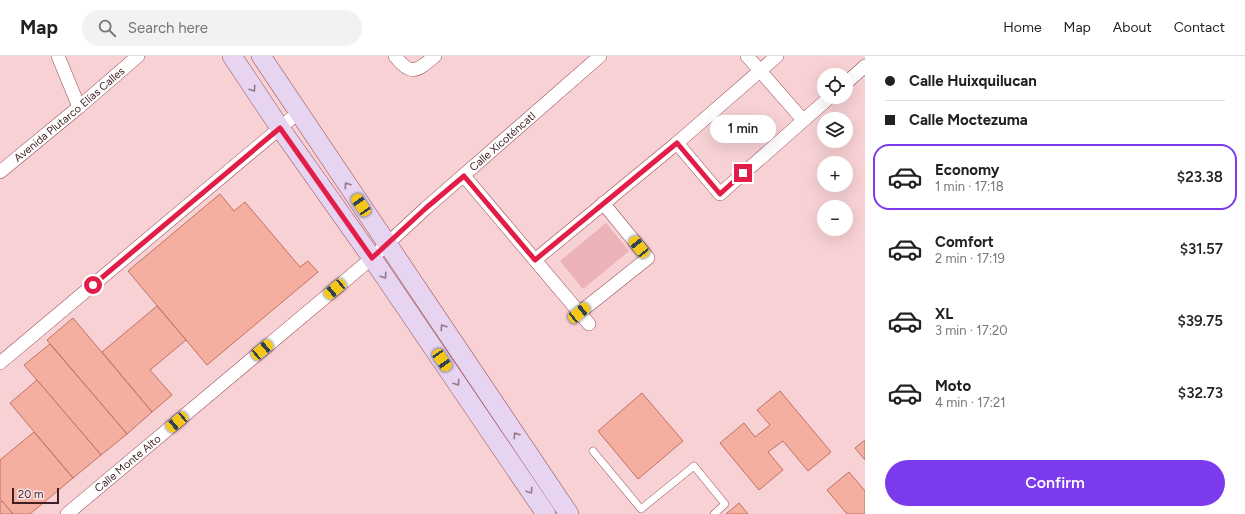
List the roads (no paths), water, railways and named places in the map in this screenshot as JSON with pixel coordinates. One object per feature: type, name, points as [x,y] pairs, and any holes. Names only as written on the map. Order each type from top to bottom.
[{"type":"street","points":[[58,56],[80,107]]},
{"type":"street","name":"Avenida Plutarco Elías Calles","points":[[0,172],[80,107],[138,56]]},
{"type":"street","points":[[232,56],[280,128],[372,258],[546,514]]},
{"type":"street","points":[[261,56],[388,244],[564,512]]},
{"type":"street","points":[[398,61],[411,70],[420,68],[435,56]]},
{"type":"street","name":"Calle Xicoténcatl","points":[[372,258],[426,208],[600,56]]},
{"type":"street","points":[[747,56],[803,120]]},
{"type":"street","points":[[535,260],[677,143],[777,56]]},
{"type":"street","points":[[853,77],[865,66]]},
{"type":"street","points":[[677,143],[720,194],[822,104]]},
{"type":"street","points":[[0,363],[299,112]]},
{"type":"street","points":[[464,176],[589,324]]},
{"type":"street","points":[[579,313],[648,258],[604,203]]},
{"type":"street","name":"Calle Monte Alto","points":[[67,514],[372,258]]},
{"type":"lane","points":[[594,451],[641,509],[694,466],[725,504],[714,514]]}]
